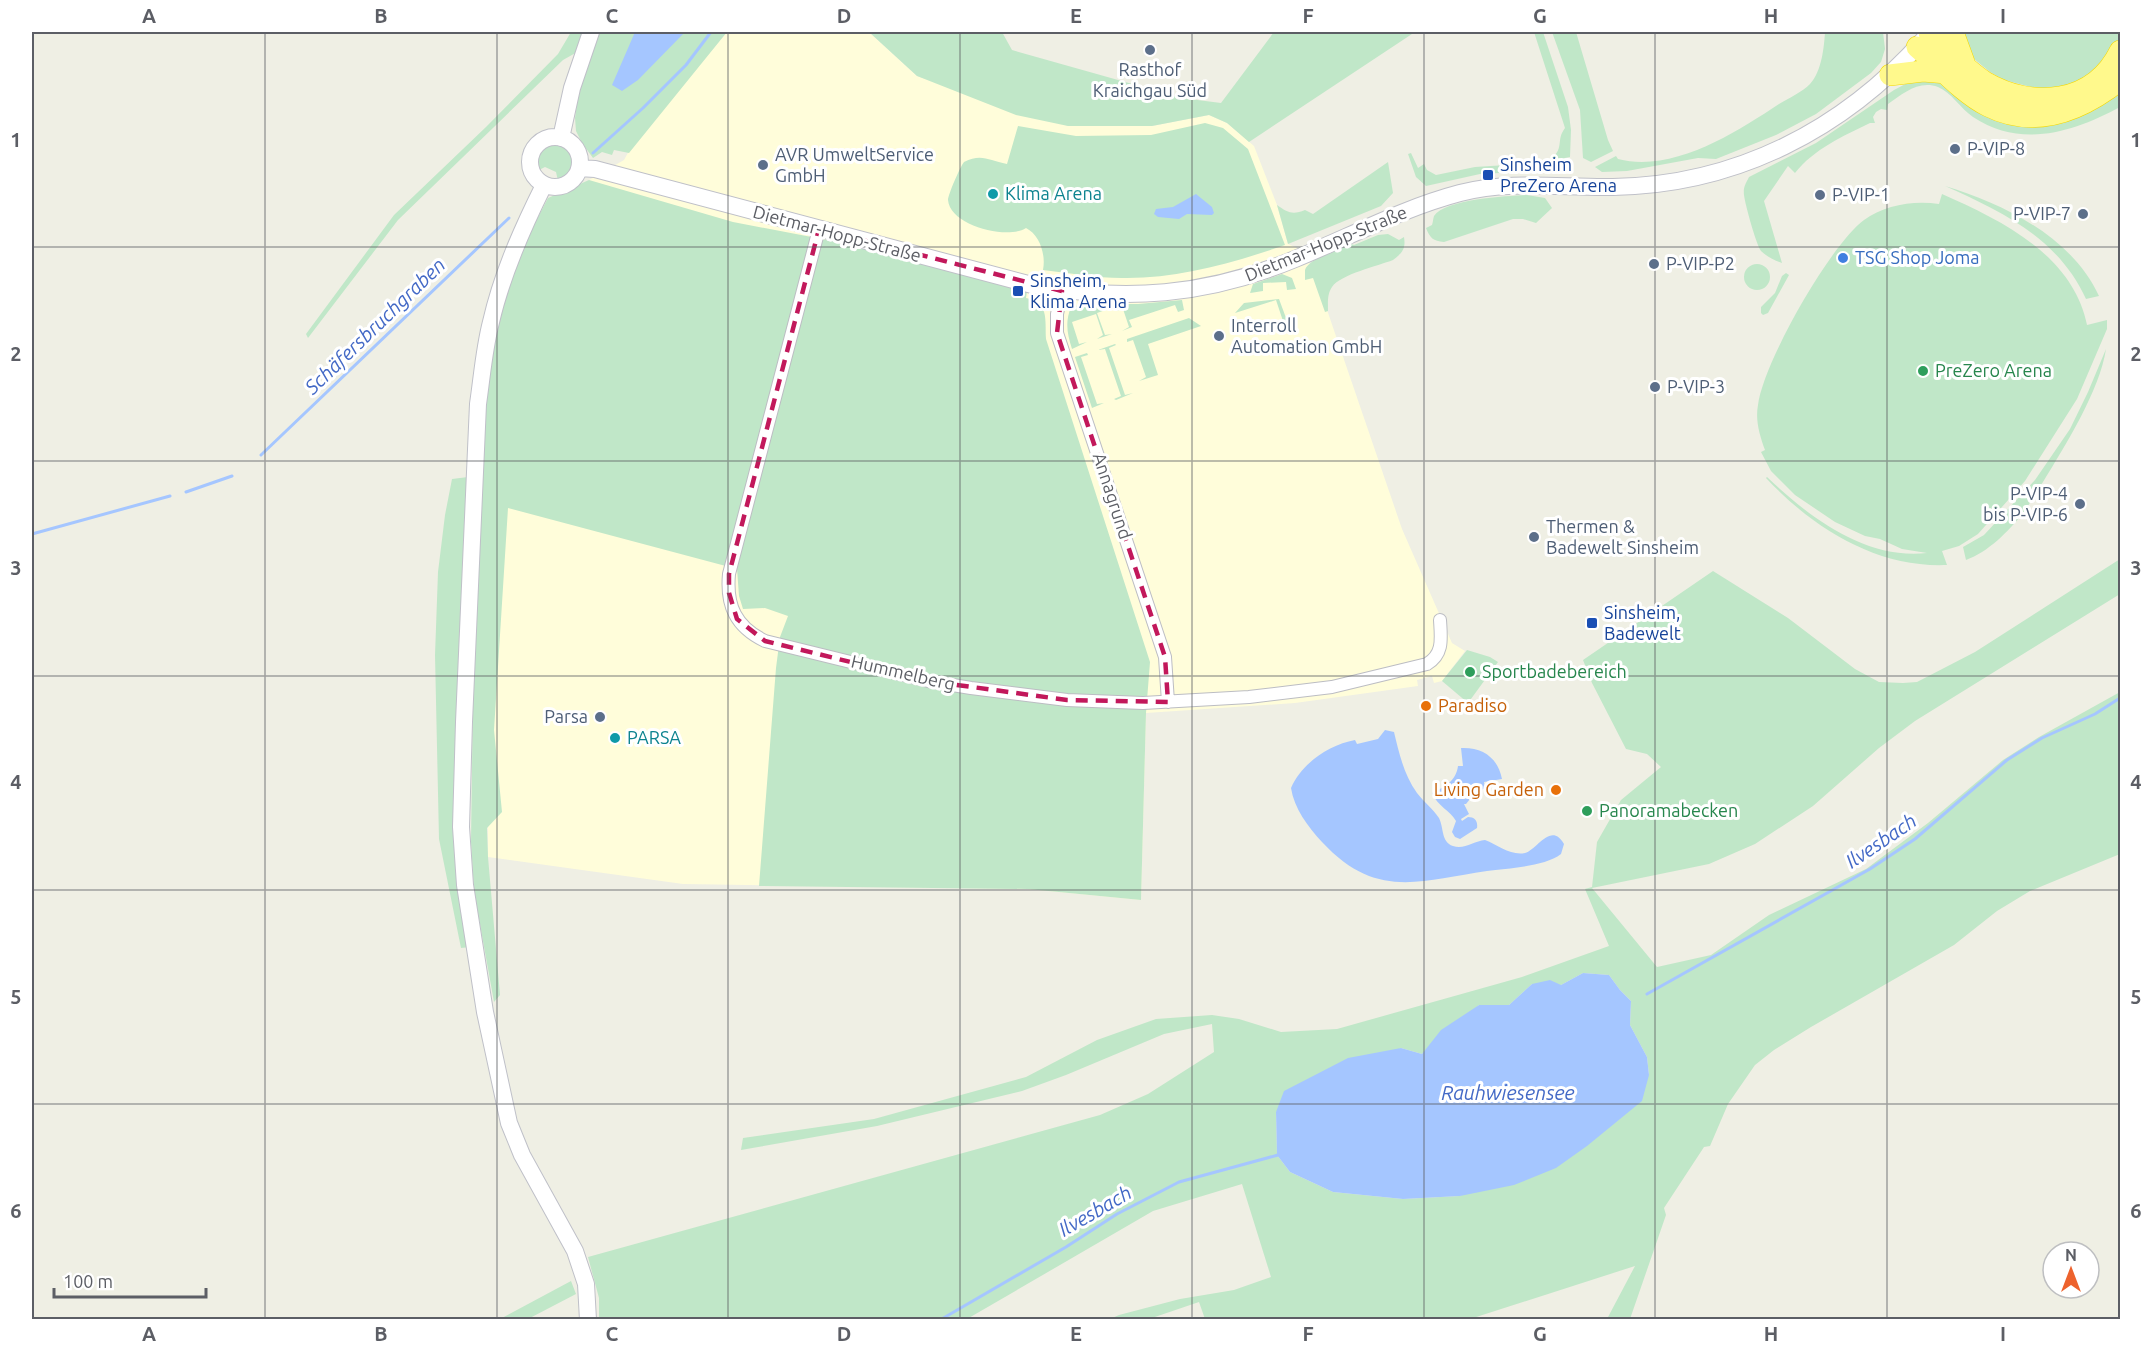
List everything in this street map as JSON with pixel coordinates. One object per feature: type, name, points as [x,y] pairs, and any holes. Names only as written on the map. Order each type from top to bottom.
[{"type":"highway","points":[[1953,32],[1956,69]]},
{"type":"highway","points":[[1926,37],[1987,106],[2006,113],[2027,117],[2065,112],[2087,103],[2121,80]]},
{"type":"highway","points":[[1890,75],[1923,70],[1956,69],[1999,89],[2038,99],[2059,98],[2081,92],[2115,63],[2121,51]]},
{"type":"main road","points":[[561,138],[572,88],[591,32]]},
{"type":"main road","name":"Dietmar-Hopp-Straße","points":[[579,168],[595,170],[1032,285],[1095,294],[1130,295],[1173,292],[1250,276],[1441,199],[1482,188],[1522,185],[1643,186],[1680,181],[1723,170],[1771,153],[1810,133],[1851,107],[1890,75],[1926,37]]},
{"type":"main road","points":[[552,137],[570,142],[576,149],[579,168],[573,180],[566,185],[553,188],[536,180],[529,163],[536,146],[552,137]]},
{"type":"main road","points":[[544,185],[510,258],[497,299],[485,354],[478,404],[464,722],[461,854],[485,1012],[508,1123],[522,1155],[575,1251],[586,1284],[588,1320]]},
{"type":"street","name":"Hummelberg","points":[[819,229],[729,574],[729,593],[737,619],[752,634],[765,641],[928,681],[1066,700],[1168,702],[1249,697],[1332,687],[1427,664],[1438,655],[1441,646],[1440,620]]},
{"type":"street","name":"Annagrund","points":[[1062,291],[1057,314],[1057,333],[1165,657],[1168,702]]},
{"type":"highlighted area","points":[[819,229],[1062,291],[1057,333],[1165,657],[1168,702],[1067,700],[928,681],[765,641],[737,619],[729,593],[729,574]]},
{"type":"shaded area","points":[[727,32],[869,32],[917,76],[1068,126],[1152,126],[1209,115],[1227,123],[1254,146],[1277,205],[1288,244],[1297,248],[1312,266],[1402,529],[1452,643],[1465,651],[1442,681],[1434,683],[1432,676],[1417,680],[1418,686],[1295,703],[1146,713],[1141,900],[1028,889],[683,884],[488,857],[487,709],[507,508],[563,246],[589,180],[624,160],[657,116]]},
{"type":"green space","points":[[571,32],[588,32],[579,51],[563,60],[398,220],[308,338],[306,334],[394,215],[558,54]]},
{"type":"green space","points":[[596,32],[727,32],[629,153],[614,150],[612,155],[602,152],[593,158],[576,131],[575,118],[581,75]]},
{"type":"green space","points":[[869,32],[1002,32],[1012,50],[1182,98],[1221,103],[1274,32],[1415,32],[1249,142],[1227,123],[1209,115],[1152,126],[1068,126],[1016,115],[917,76]]},
{"type":"green space","points":[[1534,32],[1543,32],[1568,107],[1571,130],[1570,157],[1565,158],[1556,168],[1549,167],[1548,161],[1557,153],[1565,128]]},
{"type":"green space","points":[[1552,32],[1576,32],[1613,151],[1591,162],[1583,158],[1580,110]]},
{"type":"green space","points":[[1825,32],[1883,32],[1885,49],[1881,62],[1871,73],[1816,114],[1776,135],[1716,159],[1698,158],[1627,171],[1602,172],[1595,167],[1616,156],[1618,159],[1639,162],[1682,155],[1703,148],[1743,127],[1810,84],[1820,66]]},
{"type":"green space","points":[[1958,32],[2120,32],[2120,41],[2104,70],[2064,90],[2035,88],[2004,80],[1968,54]]},
{"type":"green space","points":[[1915,79],[1943,82],[1959,94],[2120,88],[2120,107],[2066,130],[2028,134],[1991,127],[1973,117],[1938,87],[1924,85],[1911,89],[1888,104],[1887,110],[1881,109],[1876,112],[1873,117],[1875,123],[1870,123],[1830,144],[1811,157],[1795,173],[1788,166],[1764,201],[1782,263],[1763,253],[1756,241],[1745,200],[1744,187],[1749,177],[1816,143],[1894,90]]},
{"type":"green space","points":[[1205,123],[1223,128],[1248,149],[1285,245],[1225,264],[1163,276],[1112,278],[1043,270],[1044,258],[1041,246],[1031,231],[1026,228],[1006,232],[981,228],[958,217],[951,209],[948,200],[954,181],[964,162],[970,159],[985,158],[1007,164],[1018,126],[1076,136],[1151,135]]},
{"type":"green space","points":[[553,142],[567,147],[574,159],[570,173],[558,181],[556,172],[545,167],[537,171],[535,161],[540,149]]},
{"type":"green space","points":[[1411,153],[1418,168],[1424,164],[1427,170],[1436,175],[1475,167],[1539,163],[1542,173],[1480,174],[1426,186],[1416,177],[1408,154]]},
{"type":"green space","points":[[1388,162],[1393,193],[1381,206],[1288,244],[1277,205],[1291,212],[1305,210],[1313,214]]},
{"type":"green space","points":[[589,180],[733,222],[843,243],[1027,291],[1026,298],[1039,303],[1044,312],[1046,339],[1150,662],[1146,713],[1141,900],[1028,889],[759,886],[776,668],[780,637],[788,616],[765,608],[743,609],[739,596],[737,569],[508,508],[494,730],[502,812],[487,828],[500,995],[494,1002],[474,891],[471,842],[475,547],[489,366],[501,306],[525,242],[548,198]]},
{"type":"green space","points":[[1945,186],[2013,213],[2054,240],[2072,256],[2087,275],[2099,296],[2086,299],[2060,259],[2027,229],[1988,206]]},
{"type":"green space","name":"PreZero Arena","points":[[1942,194],[2010,228],[2051,260],[2067,279],[2079,300],[2087,325],[2107,320],[2107,329],[2077,399],[2025,481],[1978,534],[1959,546],[1942,551],[1947,565],[1895,560],[1871,552],[1825,528],[1804,513],[1766,478],[1801,507],[1840,533],[1860,543],[1882,550],[1927,553],[1902,549],[1880,539],[1865,536],[1835,522],[1795,495],[1771,471],[1761,452],[1765,450],[1757,417],[1763,386],[1785,335],[1817,278],[1850,233],[1864,220],[1890,207],[1910,203],[1939,204]]},
{"type":"green space","points":[[1527,195],[1545,198],[1552,208],[1536,223],[1513,219],[1444,242],[1432,238],[1426,228],[1432,225],[1434,216],[1440,210],[1450,206],[1463,202]]},
{"type":"green space","points":[[1388,234],[1399,240],[1404,237],[1404,248],[1401,253],[1393,260],[1351,274],[1337,282],[1329,293],[1328,311],[1325,312],[1313,278],[1305,280],[1307,266],[1318,258],[1351,244]]},
{"type":"green space","points":[[1757,264],[1767,267],[1770,277],[1767,287],[1757,290],[1747,287],[1744,277],[1747,267]]},
{"type":"green space","points":[[1786,273],[1789,275],[1768,313],[1763,315],[1761,307],[1775,293],[1782,276]]},
{"type":"green space","points":[[1282,274],[1292,278],[1296,289],[1287,290],[1286,282],[1263,283],[1263,291],[1250,293],[1253,284]]},
{"type":"green space","points":[[1279,299],[1289,326],[1285,327],[1276,300],[1235,313],[1244,303]]},
{"type":"green space","points":[[1182,300],[1184,310],[1178,312],[1175,305],[1129,320],[1132,327],[1122,331],[1129,327],[1123,309],[1116,311],[1114,307],[1097,313],[1105,335],[1112,334],[1097,339],[1103,335],[1096,314],[1072,322],[1079,344],[1087,342],[1072,349],[1067,328],[1071,307],[1084,304],[1138,304]]},
{"type":"green space","points":[[1189,318],[1201,326],[1148,344],[1158,375],[1139,381],[1146,377],[1133,340],[1127,342],[1127,339]]},
{"type":"green space","points":[[1115,344],[1109,348],[1125,395],[1133,393],[1116,400],[1114,399],[1121,396],[1105,349],[1098,350]]},
{"type":"green space","points":[[2106,349],[2097,382],[2089,400],[2028,506],[1997,541],[1966,560],[1963,547],[1984,535],[2035,480],[2070,429]]},
{"type":"green space","points":[[1087,353],[1088,355],[1081,357],[1097,404],[1104,403],[1092,408],[1075,357]]},
{"type":"green space","points":[[468,477],[458,691],[470,947],[461,948],[439,839],[435,655],[438,572],[445,515],[452,479]]},
{"type":"green space","points":[[2120,559],[2120,594],[1915,721],[1879,748],[1813,806],[1755,844],[1709,864],[1592,888],[1657,967],[1711,955],[1769,915],[1866,869],[1928,823],[2003,760],[2120,692],[2120,854],[2030,891],[1997,911],[1954,945],[1811,1027],[1755,1065],[1728,1104],[1710,1146],[1704,1147],[1664,1208],[1666,1215],[1630,1319],[1607,1319],[1635,1266],[1470,1319],[1205,1319],[1199,1302],[1149,1319],[1110,1319],[1180,1299],[1234,1290],[1271,1277],[1242,1184],[1153,1211],[967,1319],[599,1319],[599,1298],[588,1257],[1100,1115],[1148,1094],[1214,1052],[1212,1024],[1164,1034],[1022,1091],[877,1126],[741,1150],[743,1138],[874,1119],[1026,1077],[1097,1040],[1156,1019],[1212,1015],[1239,1019],[1281,1032],[1337,1029],[1522,977],[1609,946],[1585,889],[1592,887],[1597,842],[1621,800],[1661,767],[1647,754],[1626,749],[1592,683],[1583,660],[1713,571],[1788,618],[1855,669],[1879,682],[1917,682],[1975,652]],"holes":[[[1583,973],[1609,975],[1631,1001],[1630,1025],[1647,1057],[1649,1075],[1460,1196],[1403,1199],[1333,1192],[1290,1172],[1277,1155],[1276,1112],[1401,1048],[1422,1054],[1479,1005],[1509,1005],[1532,984],[1561,985]]]},
{"type":"green space","name":"Sportbadebereich","points":[[1467,650],[1498,662],[1468,703],[1442,681]]},
{"type":"green space","points":[[571,1281],[576,1294],[528,1319],[500,1319]]},
{"type":"water","points":[[635,32],[685,32],[638,80],[622,91],[612,85]]},
{"type":"water","points":[[1196,194],[1212,207],[1214,213],[1212,215],[1187,214],[1179,219],[1158,217],[1154,214],[1156,209],[1173,207]]},
{"type":"water","points":[[1385,730],[1394,732],[1405,771],[1417,793],[1439,818],[1449,844],[1461,847],[1485,840],[1510,852],[1520,854],[1530,851],[1544,839],[1554,835],[1564,844],[1561,854],[1536,864],[1419,882],[1380,879],[1361,872],[1342,860],[1307,824],[1298,810],[1291,788],[1302,771],[1317,756],[1345,742],[1355,740],[1357,744],[1378,739]]},
{"type":"water","points":[[1461,748],[1476,749],[1488,755],[1497,765],[1502,779],[1484,782],[1485,788],[1474,794],[1464,804],[1469,814],[1461,819],[1462,821],[1468,817],[1472,818],[1476,821],[1477,828],[1460,839],[1452,832],[1456,821],[1437,802],[1432,793],[1449,783],[1455,776],[1458,766],[1463,766]]},
{"type":"water","name":"Rauhwiesensee","points":[[1583,973],[1609,975],[1631,1001],[1630,1025],[1647,1057],[1649,1075],[1642,1101],[1556,1168],[1514,1185],[1460,1196],[1403,1199],[1333,1192],[1290,1172],[1277,1155],[1276,1112],[1284,1091],[1348,1058],[1401,1048],[1422,1054],[1441,1030],[1479,1005],[1509,1005],[1532,984],[1550,980],[1561,985]]},
{"type":"waterway","name":"Schäfersbruchgraben","points":[[593,153],[686,65],[711,32]]},
{"type":"waterway","name":"Schäfersbruchgraben","points":[[261,455],[509,218]]},
{"type":"waterway","name":"Schäfersbruchgraben","points":[[186,492],[232,476]]},
{"type":"waterway","name":"Schäfersbruchgraben","points":[[32,534],[170,496]]},
{"type":"waterway","name":"Ilvesbach","points":[[1647,994],[1870,869],[1915,839],[2007,760],[2042,738],[2095,714],[2120,698]]},
{"type":"waterway","name":"Ilvesbach","points":[[940,1320],[1066,1247],[1117,1214],[1179,1182],[1278,1155]]},
{"type":"place","name":"Rasthof Kraichgau Süd","points":[[1150,50]]},
{"type":"place","name":"P-VIP-8","points":[[1955,149]]},
{"type":"place","name":"AVR UmweltService GmbH","points":[[763,165]]},
{"type":"place","name":"Sinsheim PreZero Arena","points":[[1488,175]]},
{"type":"place","name":"Klima Arena","points":[[993,194]]},
{"type":"place","name":"P-VIP-1","points":[[1820,195]]},
{"type":"place","name":"P-VIP-7","points":[[2083,214]]},
{"type":"place","name":"TSG Shop Joma","points":[[1843,258]]},
{"type":"place","name":"P-VIP-P2","points":[[1654,264]]},
{"type":"place","name":"Sinsheim, Klima Arena","points":[[1018,291]]},
{"type":"place","name":"Interroll Automation GmbH","points":[[1219,336]]},
{"type":"place","name":"PreZero Arena","points":[[1923,371]]},
{"type":"place","name":"P-VIP-3","points":[[1655,387]]},
{"type":"place","name":"P-VIP-4 bis P-VIP-6","points":[[2080,504]]},
{"type":"place","name":"Thermen & Badewelt Sinsheim","points":[[1534,537]]},
{"type":"place","name":"Sinsheim, Badewelt","points":[[1592,623]]},
{"type":"place","name":"Sportbadebereich","points":[[1470,672]]},
{"type":"place","name":"Paradiso","points":[[1426,706]]},
{"type":"place","name":"Parsa","points":[[600,717]]},
{"type":"place","name":"PARSA","points":[[615,738]]},
{"type":"place","name":"Living Garden","points":[[1556,790]]},
{"type":"place","name":"Panoramabecken","points":[[1587,811]]}]
